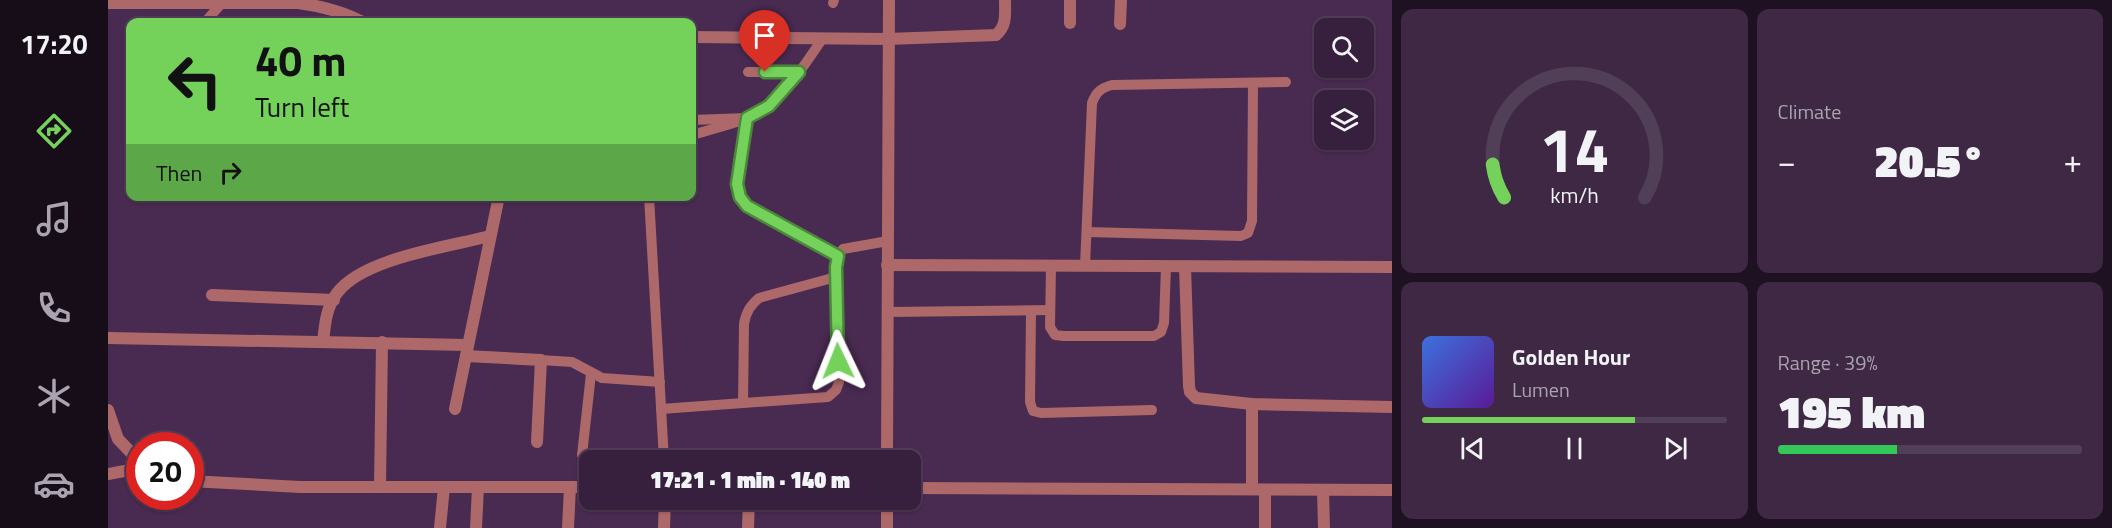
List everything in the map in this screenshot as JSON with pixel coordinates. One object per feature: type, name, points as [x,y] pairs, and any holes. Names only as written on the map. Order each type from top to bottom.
[{"type":"street","points":[[346,14],[348,0]]},
{"type":"street","points":[[887,450],[889,0]]},
{"type":"street","points":[[696,37],[888,39],[996,35],[1003,29],[1005,0]]},
{"type":"street","points":[[1070,0],[1070,23]]},
{"type":"street","points":[[1120,24],[1121,0]]},
{"type":"street","points":[[108,3],[298,3],[325,7],[354,18]]},
{"type":"street","points":[[454,409],[498,201]]},
{"type":"street","points":[[323,342],[326,316],[337,293],[356,276],[382,262],[490,236]]},
{"type":"street","points":[[887,265],[1392,267]]},
{"type":"street","points":[[1185,267],[1190,393],[1196,398],[1252,404],[1392,407]]},
{"type":"street","points":[[212,295],[334,300]]},
{"type":"street","points":[[108,338],[382,342],[541,360],[537,442]]},
{"type":"street","points":[[380,487],[382,342]]},
{"type":"street","points":[[1252,404],[1258,490],[1265,528]]},
{"type":"street","points":[[108,410],[113,440],[126,451]]},
{"type":"street","points":[[108,474],[126,471]]},
{"type":"street","points":[[204,482],[300,487],[579,488]]},
{"type":"street","points":[[440,528],[444,487]]},
{"type":"street","points":[[476,528],[478,488]]},
{"type":"street","points":[[568,528],[570,488]]},
{"type":"street","points":[[921,488],[1392,490]]},
{"type":"street","points":[[1323,490],[1324,528]]},
{"type":"street","points":[[664,528],[665,510]]},
{"type":"street","points":[[748,528],[749,510]]},
{"type":"street","points":[[887,510],[887,528]]},
{"type":"lane","points":[[209,18],[223,2]]},
{"type":"lane","points":[[696,134],[747,118],[769,106],[799,72],[823,38]]},
{"type":"lane","points":[[748,72],[799,72]]},
{"type":"lane","points":[[1087,232],[1240,236],[1248,233],[1252,221],[1253,82]]},
{"type":"lane","points":[[1085,266],[1092,104],[1095,94],[1102,88],[1112,85],[1286,82]]},
{"type":"lane","points":[[696,120],[747,118]]},
{"type":"lane","points":[[747,118],[737,184],[740,197],[747,206],[838,256]]},
{"type":"lane","points":[[650,201],[663,450]]},
{"type":"lane","points":[[661,409],[828,397],[836,390],[839,382],[836,277],[838,256],[843,249],[888,241]]},
{"type":"lane","points":[[1051,267],[1050,327],[1055,334],[1154,336],[1161,332],[1164,322],[1166,266]]},
{"type":"lane","points":[[743,403],[744,324],[746,313],[751,305],[759,298],[836,277]]},
{"type":"lane","points":[[888,312],[1050,310]]},
{"type":"lane","points":[[1031,311],[1030,402],[1033,411],[1041,413],[1152,410]]},
{"type":"lane","points":[[541,360],[572,362],[602,378],[660,382]]},
{"type":"lane","points":[[583,450],[591,374]]},
{"type":"route","points":[[765,72],[799,72],[769,106],[747,118],[737,184],[740,197],[747,206],[838,256],[836,267],[838,361]]}]
